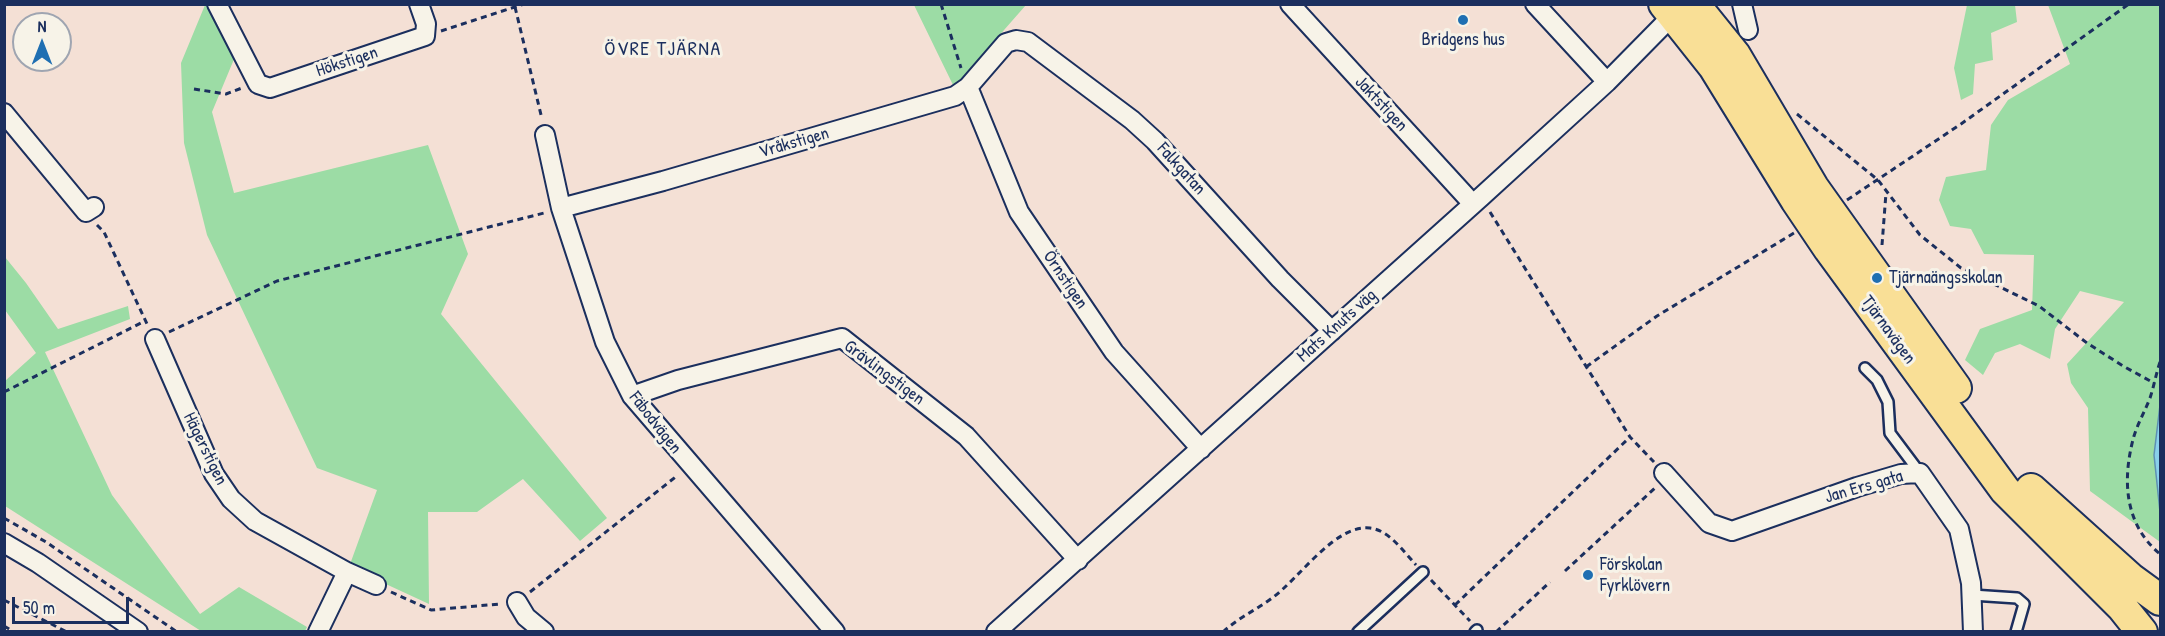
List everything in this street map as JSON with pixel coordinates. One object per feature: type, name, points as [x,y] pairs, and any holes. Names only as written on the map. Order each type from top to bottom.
[{"type":"highway","name":"Tjärnavägen","points":[[1677,8],[1735,55],[1813,187],[2027,486],[2130,578],[2160,600]]},
{"type":"highway","name":"Tjärnavägen","points":[[1677,8],[1829,249],[2005,490],[2122,607],[2142,632]]},
{"type":"street","points":[[218,4],[258,84]]},
{"type":"street","points":[[419,4],[425,30]]},
{"type":"street","name":"Jaktstigen","points":[[1290,4],[1477,201]]},
{"type":"street","points":[[1535,4],[1607,81]]},
{"type":"street","points":[[1742,4],[1748,30]]},
{"type":"street","name":"Mats Knuts väg","points":[[996,632],[1477,201],[1607,81],[1677,8]]},
{"type":"street","name":"Hökstigen","points":[[258,84],[270,88],[425,30]]},
{"type":"street","name":"Falkgatan","points":[[1006,43],[1016,40],[1028,42],[1132,120],[1155,141],[1280,279],[1332,331]]},
{"type":"street","name":"Vråkstigen","points":[[561,208],[674,178],[955,96],[968,87],[1006,43]]},
{"type":"street","name":"Örnstigen","points":[[968,87],[1018,212],[1114,352],[1201,449]]},
{"type":"street","points":[[4,113],[90,210]]},
{"type":"street","name":"Fäbodvägen","points":[[546,135],[561,208],[605,342],[632,396],[835,632]]},
{"type":"street","name":"Grävlingstigen","points":[[632,396],[678,380],[842,338],[966,436],[1078,560]]},
{"type":"street","name":"Hägerstigen","points":[[155,339],[214,474],[231,499],[255,521],[347,572],[376,585]]},
{"type":"street","name":"Jan Ers gata","points":[[1666,475],[1709,523],[1732,531],[1857,487],[1901,474],[1920,473],[1959,529],[1971,583],[1973,632]]},
{"type":"street","points":[[4,543],[38,563],[138,632]]},
{"type":"street","points":[[318,632],[347,572]]},
{"type":"street","points":[[516,602],[526,617],[544,632]]},
{"type":"lane","points":[[1865,368],[1876,380],[1888,402],[1890,433],[1920,473]]},
{"type":"lane","points":[[1358,632],[1423,572]]},
{"type":"lane","points":[[1972,595],[2017,598],[2024,604],[2016,632]]},
{"type":"path","points":[[425,30],[524,4]]},
{"type":"path","points":[[941,4],[968,87]]},
{"type":"path","points":[[1847,200],[2129,4]]},
{"type":"path","points":[[515,7],[546,135]]},
{"type":"path","points":[[194,89],[226,94],[258,84]]},
{"type":"path","points":[[1795,113],[1878,180],[1920,235],[1961,268],[2039,306],[2087,343],[2154,383]]},
{"type":"path","points":[[1880,253],[1886,193]]},
{"type":"path","points":[[1477,201],[1630,437],[1666,475],[1565,571]]},
{"type":"path","points":[[90,210],[104,232],[155,339],[277,281],[561,208]]},
{"type":"path","points":[[1586,367],[1657,316],[1798,230]]},
{"type":"path","points":[[4,392],[145,321]]},
{"type":"path","points":[[2160,362],[2134,436],[2127,476],[2128,496],[2135,523],[2151,546],[2160,554]]},
{"type":"path","points":[[1455,605],[1630,437]]},
{"type":"path","points":[[376,585],[431,610],[516,602],[689,465]]},
{"type":"path","points":[[4,518],[46,542],[177,632]]},
{"type":"path","points":[[1223,632],[1237,620],[1273,597],[1349,531],[1372,528],[1385,534],[1455,605],[1476,631]]},
{"type":"path","points":[[1496,632],[1550,582]]},
{"type":"path","points":[[4,600],[68,632]]},
{"type":"path","points":[[4,626],[14,632]]},
{"type":"green space","points":[[205,5],[213,5],[237,52],[212,112],[234,193],[428,145],[468,254],[441,314],[607,518],[580,541],[523,479],[477,512],[428,512],[429,604],[349,567],[377,490],[317,468],[207,235],[184,143],[181,63]]},
{"type":"green space","points":[[914,5],[1026,5],[954,87]]},
{"type":"green space","points":[[1967,5],[2015,5],[2017,22],[1991,33],[1993,60],[1975,64],[1973,94],[1961,100],[1954,68]]},
{"type":"green space","points":[[2048,5],[2160,5],[2160,405],[2154,455],[2160,512],[2160,542],[2090,491],[2088,408],[2071,383],[2067,364],[2124,302],[2080,291],[2055,329],[2050,359],[2020,344],[1995,353],[1983,375],[1965,360],[1980,329],[2032,310],[2034,255],[1984,254],[1971,229],[1950,226],[1939,200],[1946,177],[1986,170],[1991,125],[2008,100],[2070,64]]},
{"type":"green space","points":[[5,257],[58,329],[128,306],[130,319],[45,352],[112,495],[200,614],[239,587],[307,627],[305,631],[201,631],[5,506],[5,381],[36,353],[5,310]]},
{"type":"water","points":[[2160,405],[2160,512],[2154,455]]},
{"type":"place","name":"Bridgens hus","points":[[1463,20]]},
{"type":"place","name":"Tjärnaängsskolan","points":[[1877,278]]},
{"type":"place","name":"Förskolan Fyrklövern","points":[[1588,575]]},
{"type":"district","name":"ÖVRE TJÄRNA","points":[[663,50]]}]
